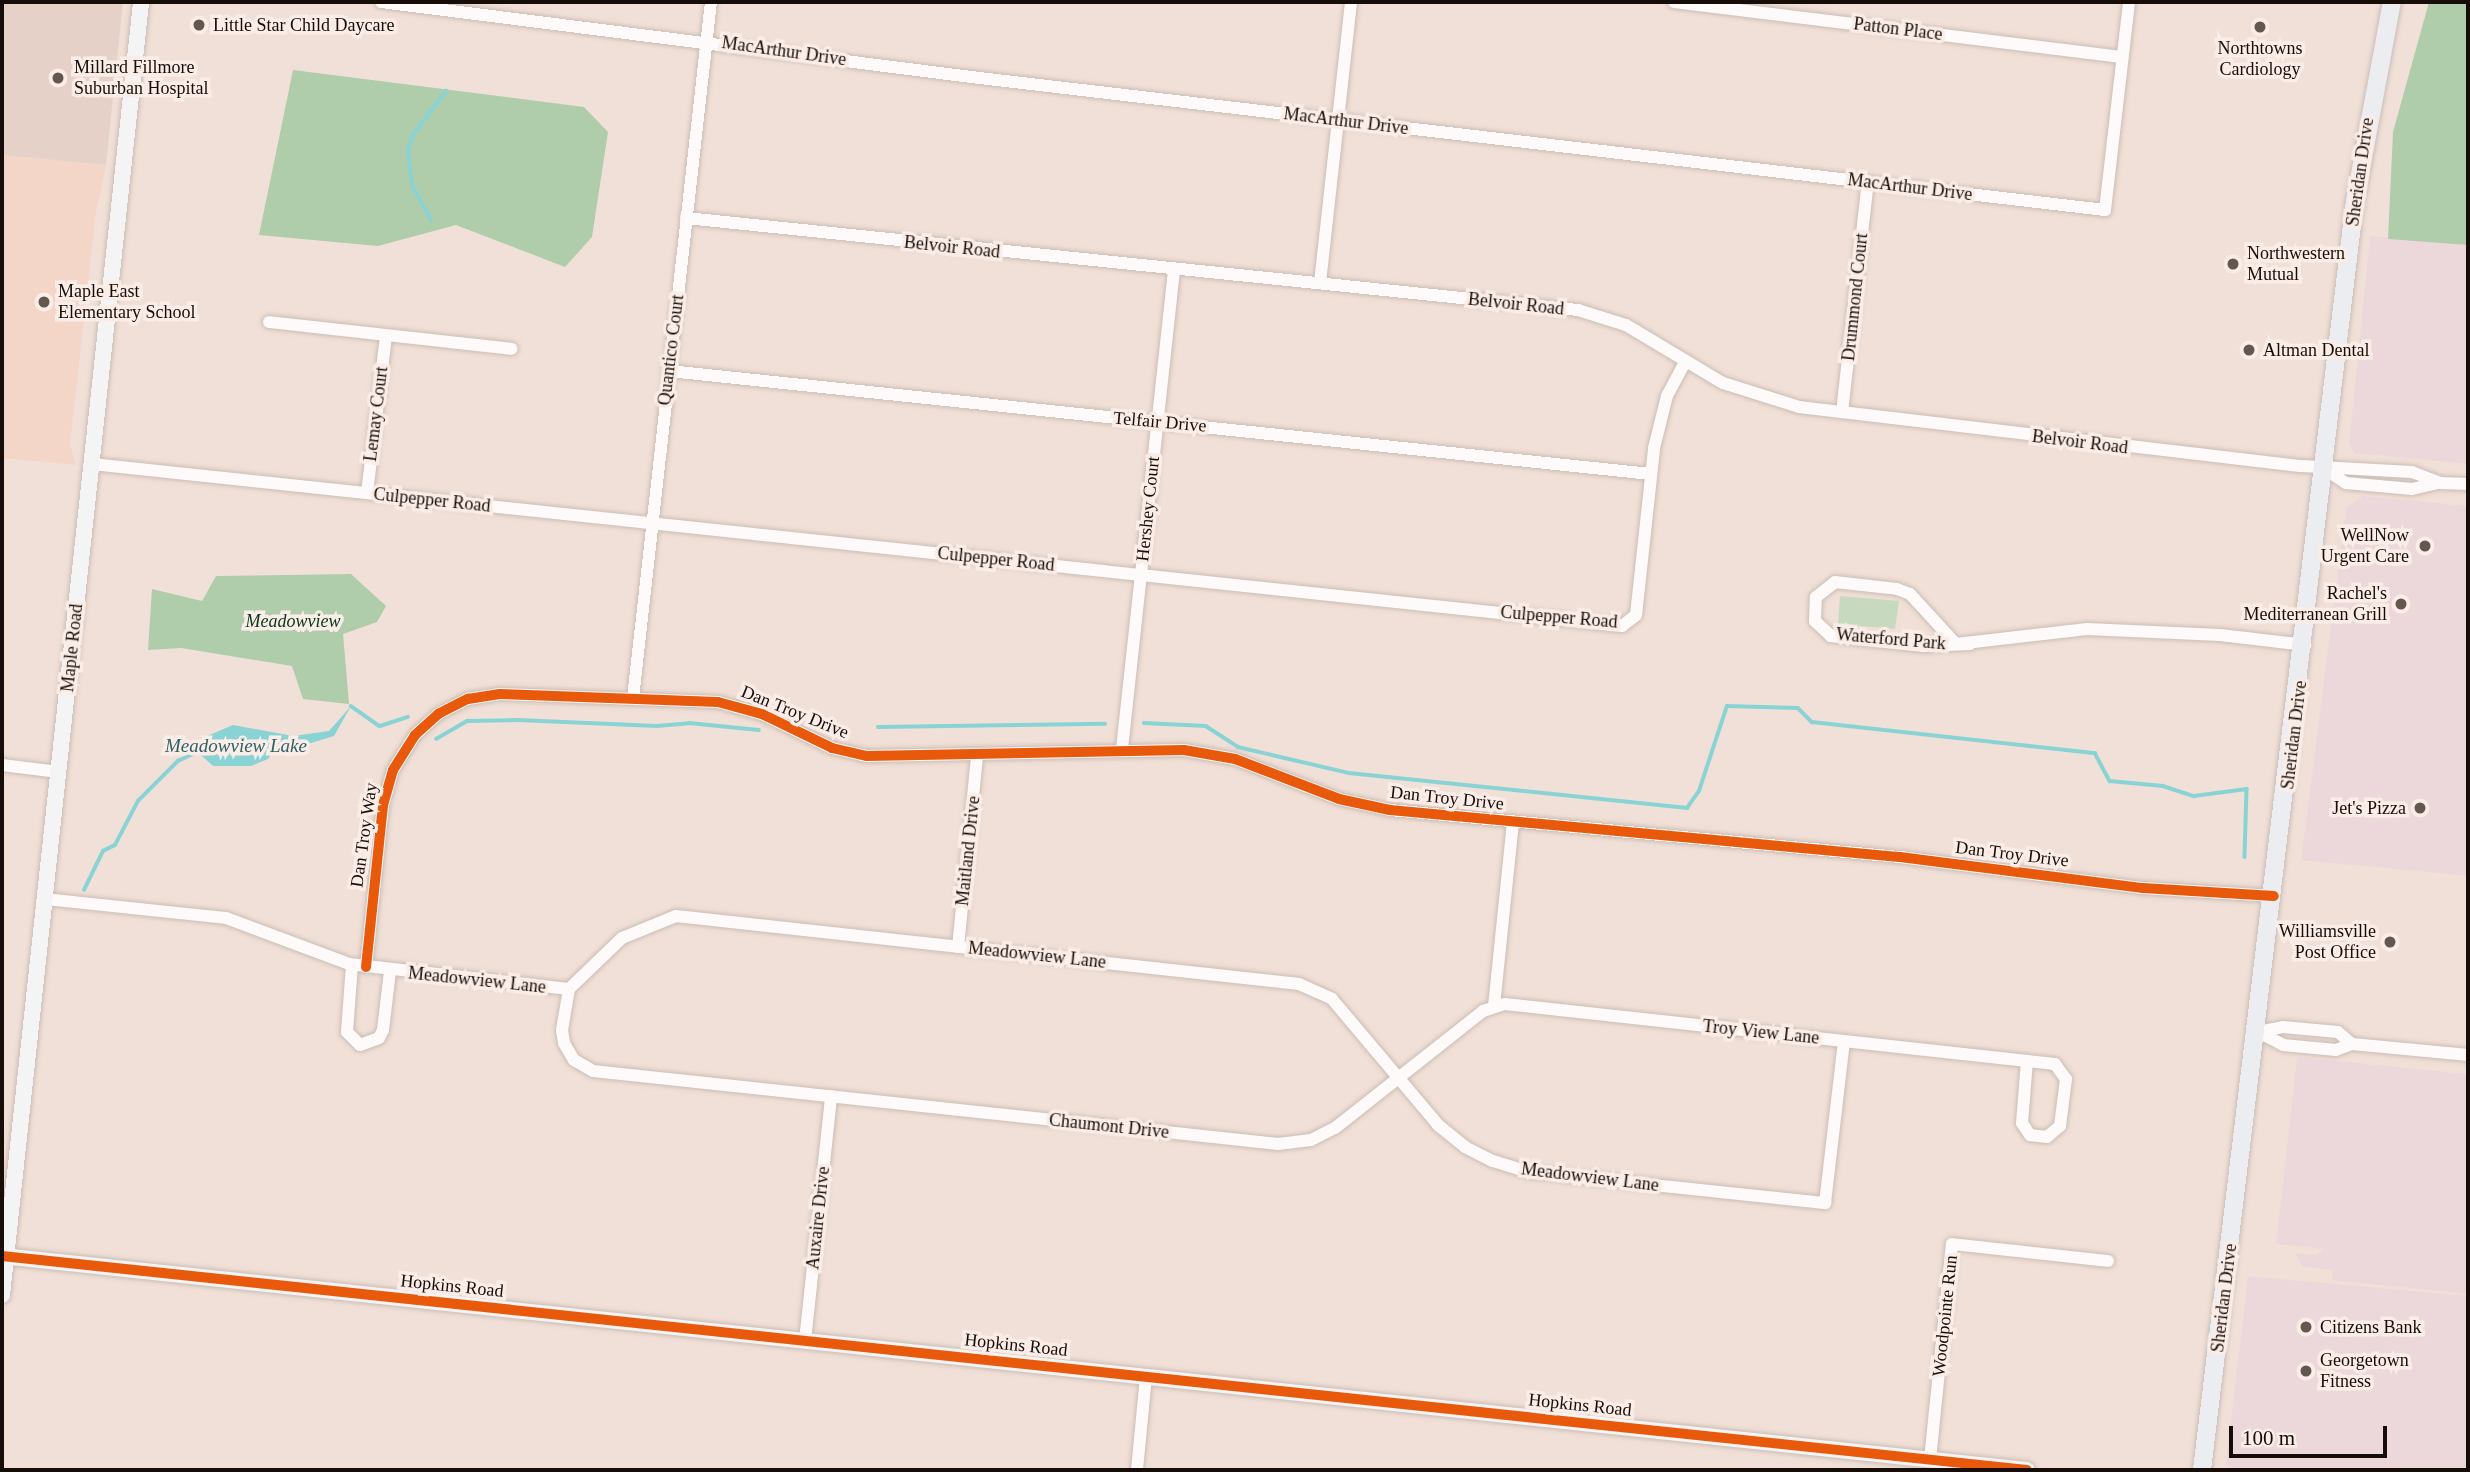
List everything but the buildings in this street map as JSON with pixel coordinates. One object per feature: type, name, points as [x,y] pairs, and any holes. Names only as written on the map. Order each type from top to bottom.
[{"type":"main road","name":"Sheridan Drive","points":[[2203,1470],[2305,645],[2361,154],[2392,2]]},
{"type":"street","name":"Maple Road","points":[[2,1295],[4,1256],[46,899],[141,2]]},
{"type":"street","name":"MacArthur Drive","points":[[381,2],[1338,121],[2105,210],[2129,2]]},
{"type":"street","name":"Quantico Court","points":[[633,698],[712,2]]},
{"type":"street","points":[[1320,284],[1351,2]]},
{"type":"street","name":"Patton Place","points":[[1674,2],[2122,57]]},
{"type":"street","name":"Drummond Court","points":[[1842,412],[1868,181]]},
{"type":"street","name":"Belvoir Road","points":[[686,218],[1578,310],[1626,325],[1747,394],[1842,412],[2325,469],[2346,483],[2413,489],[2440,482],[2468,484]]},
{"type":"street","name":"Hershey Court","points":[[1122,750],[1174,269]]},
{"type":"street","points":[[269,322],[512,349]]},
{"type":"street","name":"Lemay Court","points":[[367,493],[386,336]]},
{"type":"street","name":"Culpepper Road","points":[[92,464],[1622,626],[1636,615],[1659,422],[1686,361]]},
{"type":"street","name":"Telfair Drive","points":[[669,371],[1651,474]]},
{"type":"street","name":"Waterford Park","points":[[1970,644],[1956,643],[1910,594],[1897,589],[1835,582],[1816,597],[1815,621],[1831,636],[1924,646],[1970,644],[2087,629],[2220,635],[2305,645]]},
{"type":"street","name":"Dan Troy Way","points":[[366,967],[386,787],[404,750],[421,728],[452,706],[484,695],[633,698]]},
{"type":"street","name":"Dan Troy Drive","points":[[633,698],[740,707],[849,753],[977,755],[1122,750],[1215,755],[1364,806],[1900,857],[2143,888],[2274,896]]},
{"type":"street","name":"Maitland Drive","points":[[958,947],[977,755]]},
{"type":"street","points":[[2,765],[59,772]]},
{"type":"street","points":[[1494,1006],[1513,822]]},
{"type":"street","name":"Meadowview Lane","points":[[46,899],[226,918],[352,965],[569,989],[622,938],[676,916],[1311,986],[1332,999],[1451,1137],[1476,1154],[1511,1167],[1825,1203],[1844,1041]]},
{"type":"street","points":[[352,965],[347,1032],[360,1045],[379,1038],[383,1030],[390,971]]},
{"type":"street","name":"Chaumont Drive","points":[[569,989],[562,1030],[564,1043],[574,1060],[593,1071],[1278,1144],[1323,1135],[1401,1079],[1494,1006]]},
{"type":"street","name":"Troy View Lane","points":[[1494,1006],[1844,1041],[2055,1064],[2066,1079],[2060,1126],[2047,1137],[2030,1135],[2022,1123],[2027,1061]]},
{"type":"street","points":[[2258,1032],[2285,1045],[2336,1049],[2352,1044],[2468,1055]]},
{"type":"street","name":"Auxaire Drive","points":[[805,1341],[831,1096]]},
{"type":"street","name":"Woodpointe Run","points":[[1930,1460],[1952,1244],[2108,1261]]},
{"type":"street","name":"Hopkins Road","points":[[4,1256],[2027,1470]]},
{"type":"street","points":[[1137,1470],[1146,1376]]},
{"type":"shaded area","name":"Millard Fillmore Suburban Hospital","points":[[2,2],[123,2],[106,165],[2,155]]},
{"type":"shaded area","name":"Maple East Elementary School","points":[[2,155],[106,165],[96,212],[70,444],[76,465],[2,458]]},
{"type":"shaded area","points":[[2370,236],[2468,245],[2468,464],[2354,453],[2349,444]]},
{"type":"shaded area","points":[[2363,496],[2468,506],[2468,876],[2301,860],[2346,508]]},
{"type":"shaded area","points":[[2297,1057],[2468,1074],[2468,1294],[2332,1280],[2333,1270],[2302,1267],[2295,1253],[2316,1255],[2323,1249],[2276,1244]]},
{"type":"shaded area","points":[[2248,1276],[2468,1296],[2468,1470],[2233,1470],[2226,1463]]},
{"type":"green space","points":[[2429,2],[2468,2],[2468,245],[2388,239],[2393,132]]},
{"type":"green space","points":[[293,70],[584,107],[608,132],[592,237],[565,267],[456,225],[378,246],[259,235]]},
{"type":"green space","name":"Meadowview","points":[[351,574],[386,606],[377,622],[343,634],[349,704],[303,699],[292,666],[181,648],[148,650],[152,589],[202,601],[216,576]]},
{"type":"green space","points":[[1840,596],[1899,601],[1895,629],[1838,624]]},
{"type":"water","name":"Meadowview Lake","points":[[351,706],[334,736],[298,747],[289,742],[277,745],[268,759],[251,766],[213,766],[193,748],[207,736],[233,725],[293,736],[329,731]]},
{"type":"waterway","points":[[431,221],[412,185],[408,150],[413,135],[446,91]]},
{"type":"waterway","points":[[351,706],[380,726],[408,717]]},
{"type":"waterway","points":[[1144,723],[1206,726],[1238,747],[1349,773],[1687,808],[1699,791],[1727,706],[1798,708],[1812,722],[2095,753],[2110,781],[2163,786],[2194,796],[2247,789],[2245,857]]},
{"type":"waterway","points":[[436,739],[467,721],[518,720],[657,726],[689,723],[759,730]]},
{"type":"waterway","points":[[878,727],[1105,724]]},
{"type":"waterway","points":[[84,890],[103,851],[115,845],[138,801],[178,761],[195,753]]},
{"type":"cycle path","points":[[366,967],[383,805],[393,770],[415,735],[438,714],[468,699],[500,694],[718,702],[762,714],[832,748],[867,756],[1184,750],[1235,759],[1339,799],[1390,810],[1900,857],[2143,888],[2274,896]]},
{"type":"cycle path","points":[[2,1256],[2027,1470]]},
{"type":"place","name":"Little Star Child Daycare","points":[[199,25]]},
{"type":"place","name":"Northtowns Cardiology","points":[[2260,27]]},
{"type":"place","name":"Millard Fillmore Suburban Hospital","points":[[58,78]]},
{"type":"place","name":"Northwestern Mutual","points":[[2233,264]]},
{"type":"place","name":"Maple East Elementary School","points":[[44,302]]},
{"type":"place","name":"Altman Dental","points":[[2249,350]]},
{"type":"place","name":"WellNow Urgent Care","points":[[2425,546]]},
{"type":"place","name":"Rachel's Mediterranean Grill","points":[[2401,604]]},
{"type":"place","name":"Jet's Pizza","points":[[2420,808]]},
{"type":"place","name":"Williamsville Post Office","points":[[2390,942]]},
{"type":"place","name":"Citizens Bank","points":[[2306,1327]]},
{"type":"place","name":"Georgetown Fitness","points":[[2306,1371]]}]
